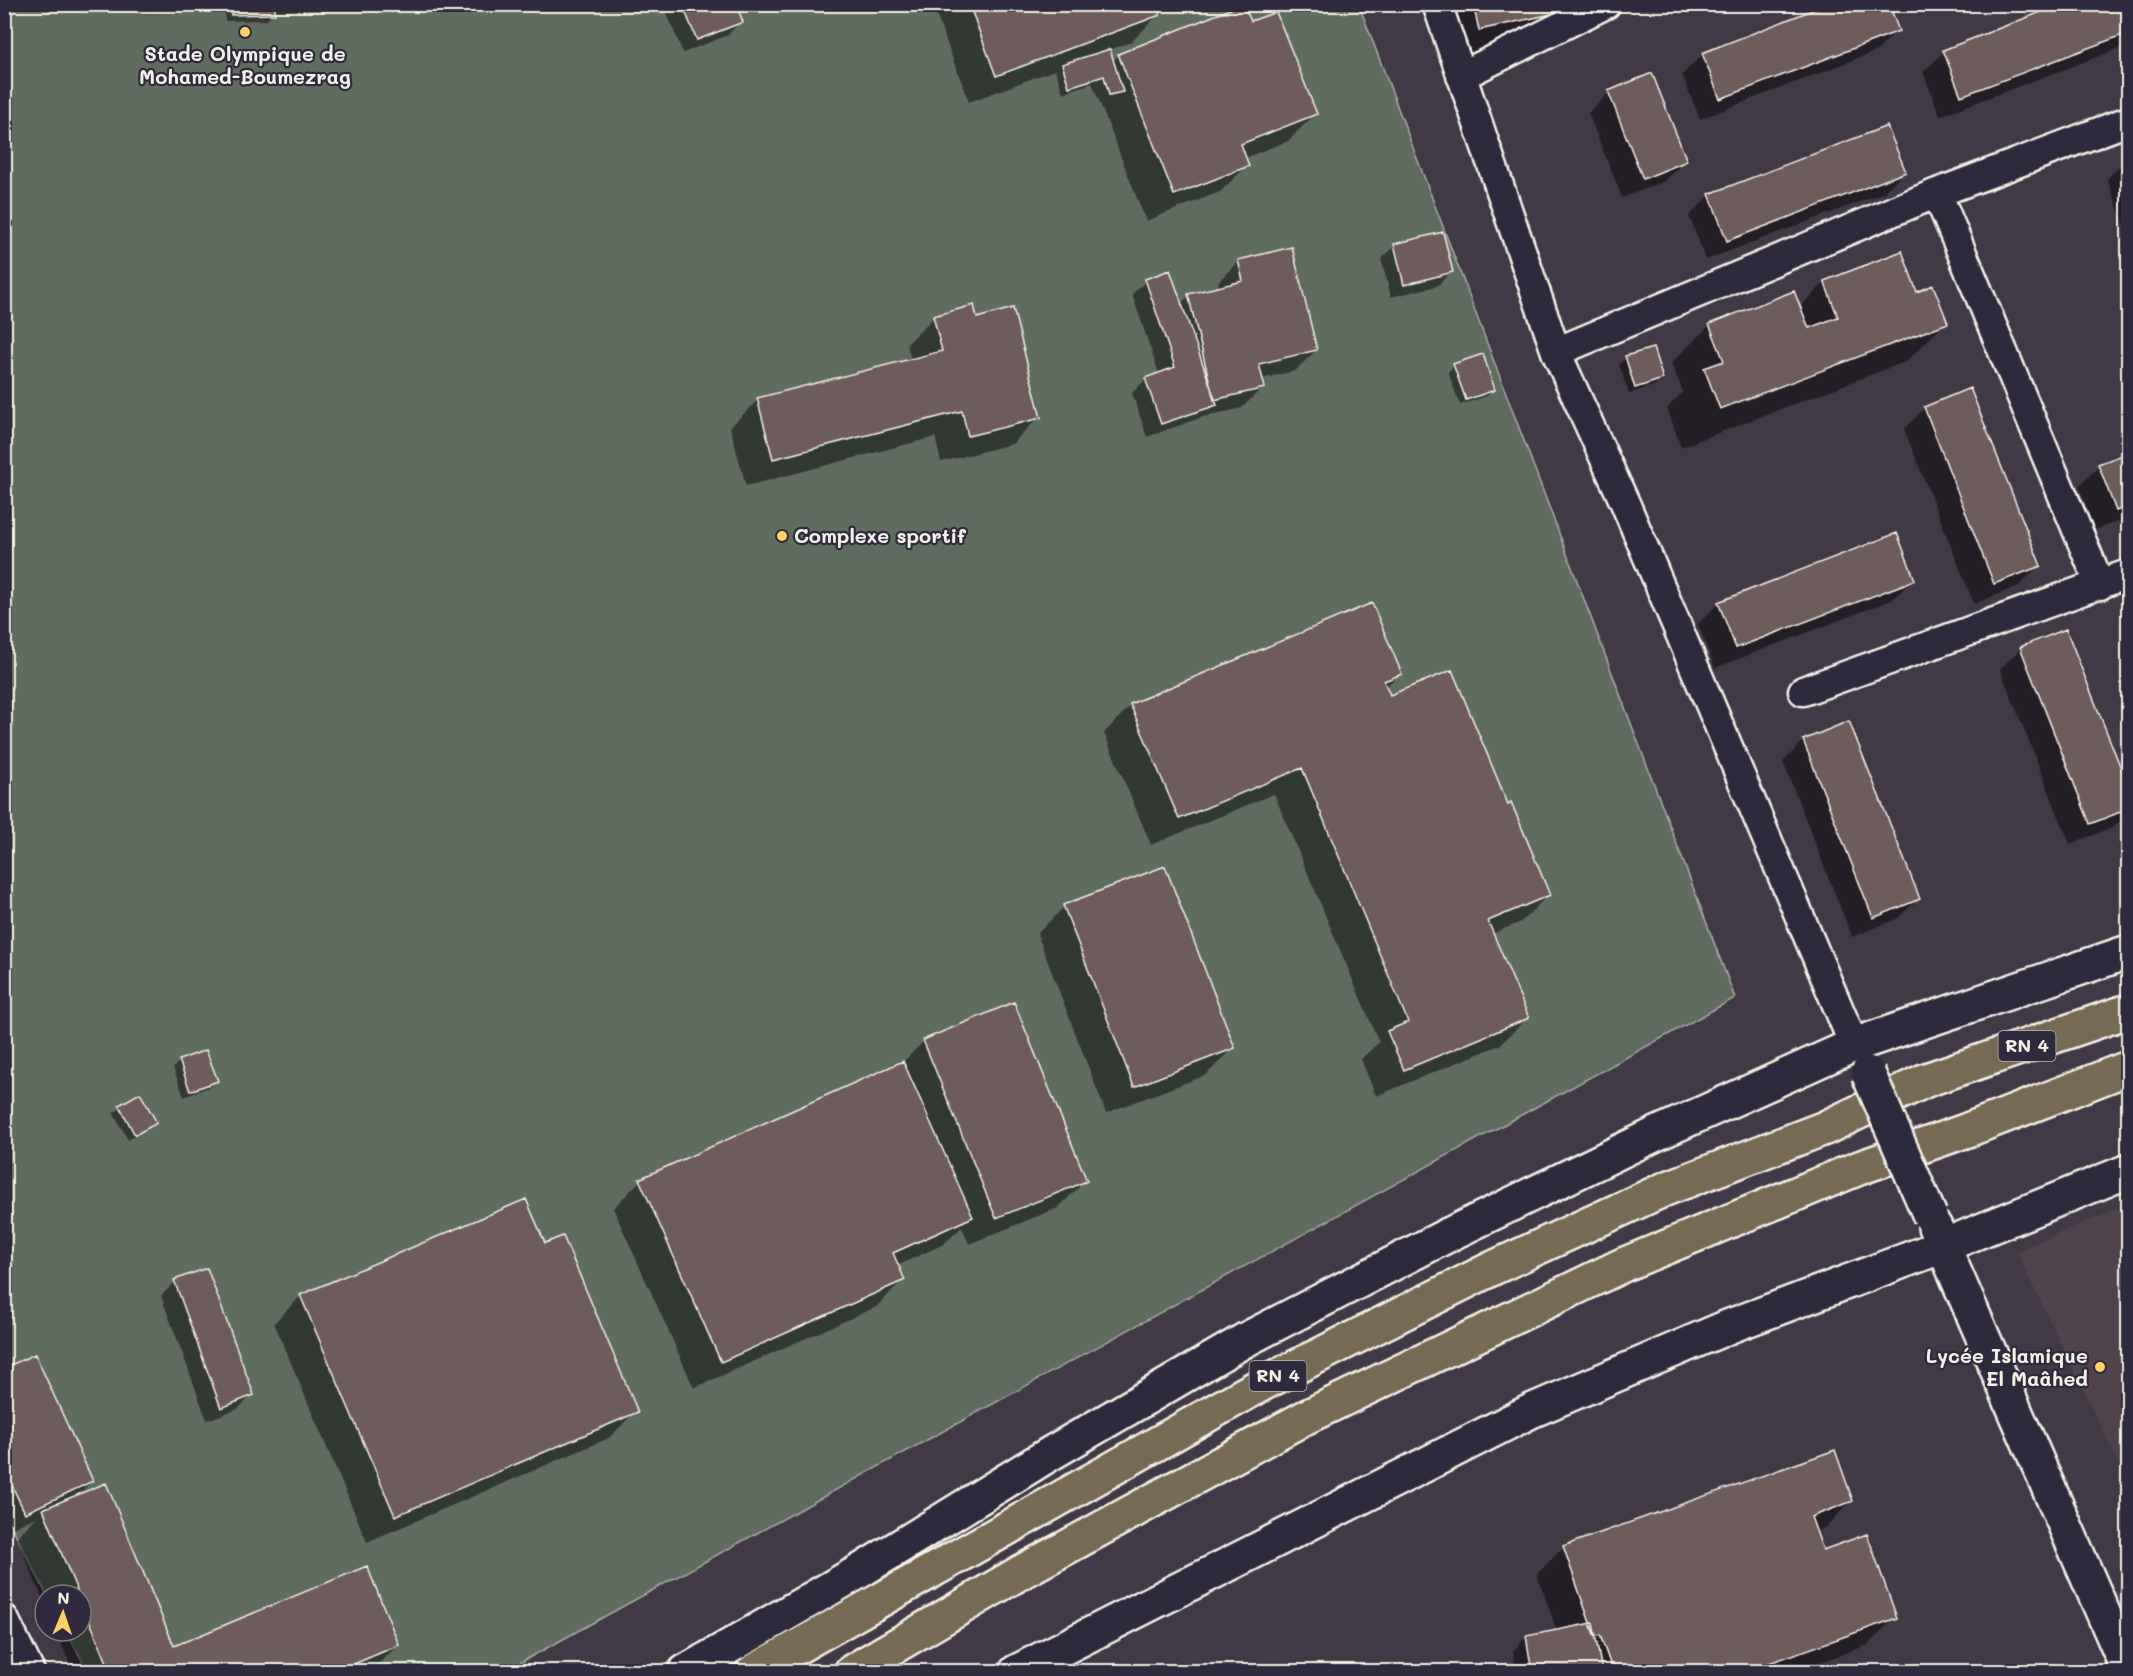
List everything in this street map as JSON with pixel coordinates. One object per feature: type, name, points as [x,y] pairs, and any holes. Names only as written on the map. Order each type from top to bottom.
[{"type":"highway","name":"RN 4","points":[[753,1671],[1264,1383],[1493,1268],[1665,1189],[1826,1128],[1926,1080],[2128,1011]]},
{"type":"highway","name":"RN 4","points":[[851,1671],[1023,1571],[1306,1417],[1625,1264],[1859,1168],[1965,1131],[2128,1068]]},
{"type":"main road","points":[[685,1671],[860,1571],[1048,1455],[1245,1340],[1450,1234],[1656,1134],[1861,1059],[2128,952]]},
{"type":"main road","points":[[1861,1059],[2128,1670]]},
{"type":"main road","points":[[1016,1671],[1532,1412],[1730,1326],[1943,1246],[2128,1171]]},
{"type":"street","points":[[1437,4],[1556,352],[1625,503],[1861,1059]]},
{"type":"street","points":[[1461,76],[1606,4]]},
{"type":"street","points":[[1556,352],[1937,193],[2128,121]]},
{"type":"street","points":[[1937,193],[2100,585]]},
{"type":"street","points":[[1803,691],[2128,574]]},
{"type":"street","points":[[4,1619],[30,1671]]},
{"type":"shaded area","name":"Lycée Islamique El Maâhed","points":[[2128,1204],[2128,1482],[2016,1251]]},
{"type":"green space","name":"Complexe sportif","points":[[4,5],[1359,5],[1735,998],[505,1671],[88,1671],[73,1643],[93,1643],[93,1583],[41,1583],[5,1514]]},
{"type":"building","points":[[231,4],[275,4],[275,14],[231,15]]},
{"type":"building","points":[[682,4],[736,4],[743,22],[697,40]]},
{"type":"building","points":[[969,4],[1156,4],[1160,15],[996,76]]},
{"type":"building","points":[[1243,4],[1251,21],[1276,12],[1317,114],[1241,144],[1249,166],[1174,195],[1118,54]]},
{"type":"building","points":[[1473,4],[1597,4],[1479,30]]},
{"type":"building","points":[[1828,4],[1889,4],[1899,31],[1720,99],[1702,53]]},
{"type":"building","points":[[2062,4],[2128,4],[2128,33],[1961,96],[1943,50]]},
{"type":"building","points":[[1110,49],[1123,92],[1109,95],[1104,76],[1069,87],[1062,64]]},
{"type":"building","points":[[1652,73],[1687,161],[1643,179],[1608,91]]},
{"type":"building","points":[[1887,126],[1906,172],[1727,241],[1709,194]]},
{"type":"building","points":[[1443,232],[1453,272],[1404,285],[1394,244]]},
{"type":"building","points":[[1292,247],[1317,350],[1259,364],[1265,388],[1214,400],[1188,294],[1243,281],[1238,260]]},
{"type":"building","points":[[1902,251],[1917,292],[1933,285],[1948,323],[1720,409],[1704,368],[1724,361],[1709,324],[1794,291],[1809,328],[1838,317],[1824,281]]},
{"type":"building","points":[[1170,270],[1217,405],[1161,424],[1145,378],[1175,367],[1145,279]]},
{"type":"building","points":[[974,305],[977,318],[1013,308],[1041,418],[968,436],[962,411],[773,459],[757,398],[942,351],[933,316]]},
{"type":"building","points":[[1653,348],[1663,379],[1635,388],[1625,356]]},
{"type":"building","points":[[1483,354],[1495,390],[1466,400],[1453,364]]},
{"type":"building","points":[[1970,388],[2041,566],[1994,584],[1924,407]]},
{"type":"building","points":[[2128,453],[2128,506],[2116,511],[2098,464]]},
{"type":"building","points":[[1897,533],[1915,580],[1736,648],[1718,602]]},
{"type":"building","points":[[1372,603],[1402,674],[1384,681],[1390,695],[1452,670],[1508,804],[1511,802],[1550,895],[1488,921],[1529,1018],[1404,1070],[1387,1031],[1408,1022],[1302,768],[1179,819],[1130,704]]},
{"type":"building","points":[[2066,629],[2128,786],[2128,809],[2090,824],[2020,647]]},
{"type":"building","points":[[1849,721],[1920,899],[1873,918],[1803,740]]},
{"type":"building","points":[[1165,866],[1235,1048],[1134,1087],[1063,905]]},
{"type":"building","points":[[1014,1002],[1087,1181],[996,1218],[923,1040]]},
{"type":"building","points":[[206,1050],[218,1081],[190,1091],[179,1060]]},
{"type":"building","points":[[903,1061],[973,1217],[893,1253],[905,1280],[721,1362],[639,1179]]},
{"type":"building","points":[[140,1093],[157,1123],[135,1135],[119,1105]]},
{"type":"building","points":[[526,1199],[545,1243],[563,1236],[638,1412],[395,1516],[300,1295]]},
{"type":"building","points":[[207,1268],[254,1395],[221,1408],[174,1280]]},
{"type":"building","points":[[35,1354],[93,1481],[25,1513],[4,1469],[4,1368]]},
{"type":"building","points":[[1835,1450],[1853,1501],[1811,1517],[1823,1550],[1867,1534],[1897,1618],[1744,1672],[1613,1672],[1600,1635],[1595,1637],[1563,1546]]},
{"type":"building","points":[[106,1483],[174,1646],[367,1566],[399,1645],[335,1672],[111,1672],[93,1629],[93,1583],[74,1583],[43,1509]]},
{"type":"building","points":[[1593,1623],[1602,1671],[1532,1672],[1526,1636]]},
{"type":"place","name":"Stade Olympique de Mohamed-Boumezrag","points":[[245,32]]},
{"type":"place","name":"Complexe sportif","points":[[782,536]]},
{"type":"place","name":"Lycée Islamique El Maâhed","points":[[2100,1367]]}]
